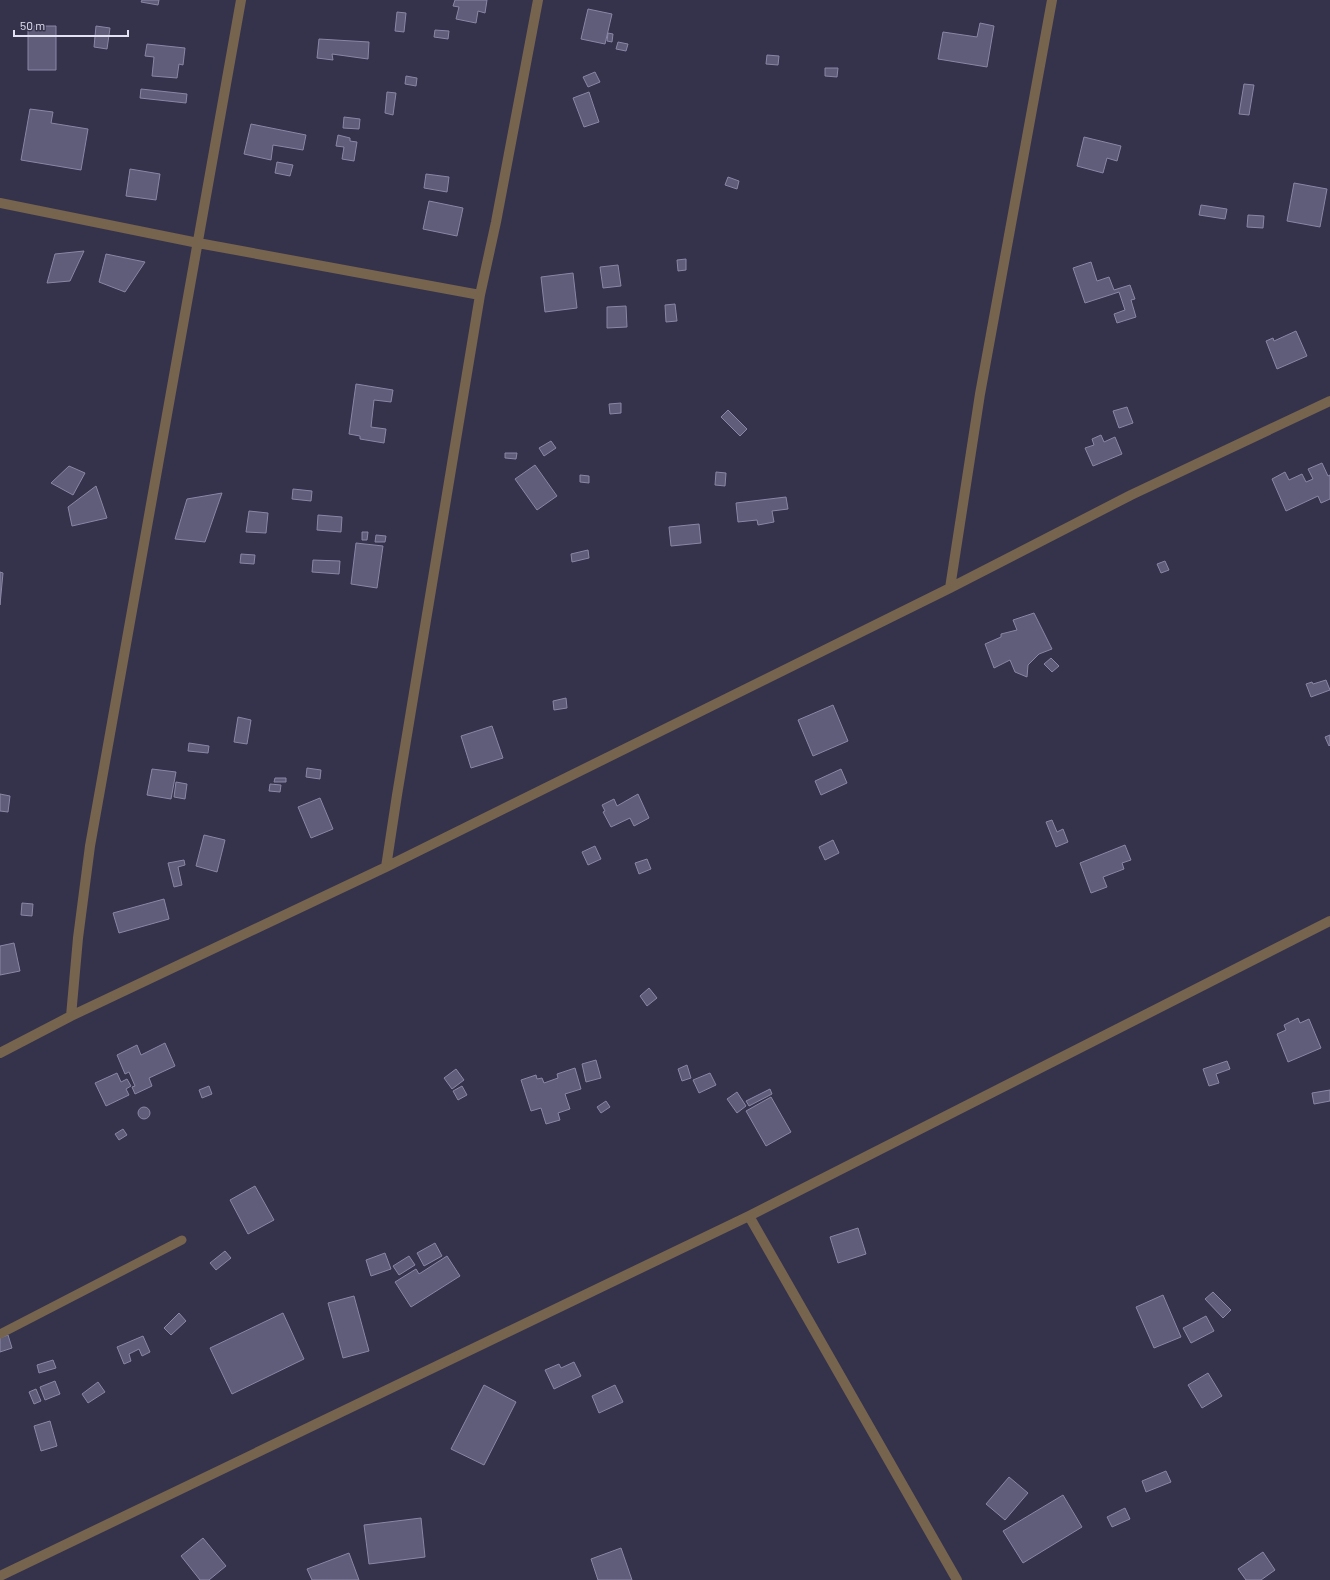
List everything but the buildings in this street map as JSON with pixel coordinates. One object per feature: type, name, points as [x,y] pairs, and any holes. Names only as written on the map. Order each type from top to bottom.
[{"type":"street","points":[[71,1016],[78,938],[90,846],[241,0]]},
{"type":"street","points":[[386,867],[480,295],[496,222],[538,0]]},
{"type":"street","points":[[950,588],[980,394],[1052,0]]},
{"type":"street","points":[[0,203],[198,243],[480,295]]},
{"type":"street","points":[[0,1053],[71,1016],[386,867],[950,588],[1131,495],[1330,401]]},
{"type":"street","points":[[0,1576],[748,1216],[1330,921]]},
{"type":"street","points":[[748,1216],[957,1580]]},
{"type":"lane","points":[[0,1334],[182,1240]]}]
